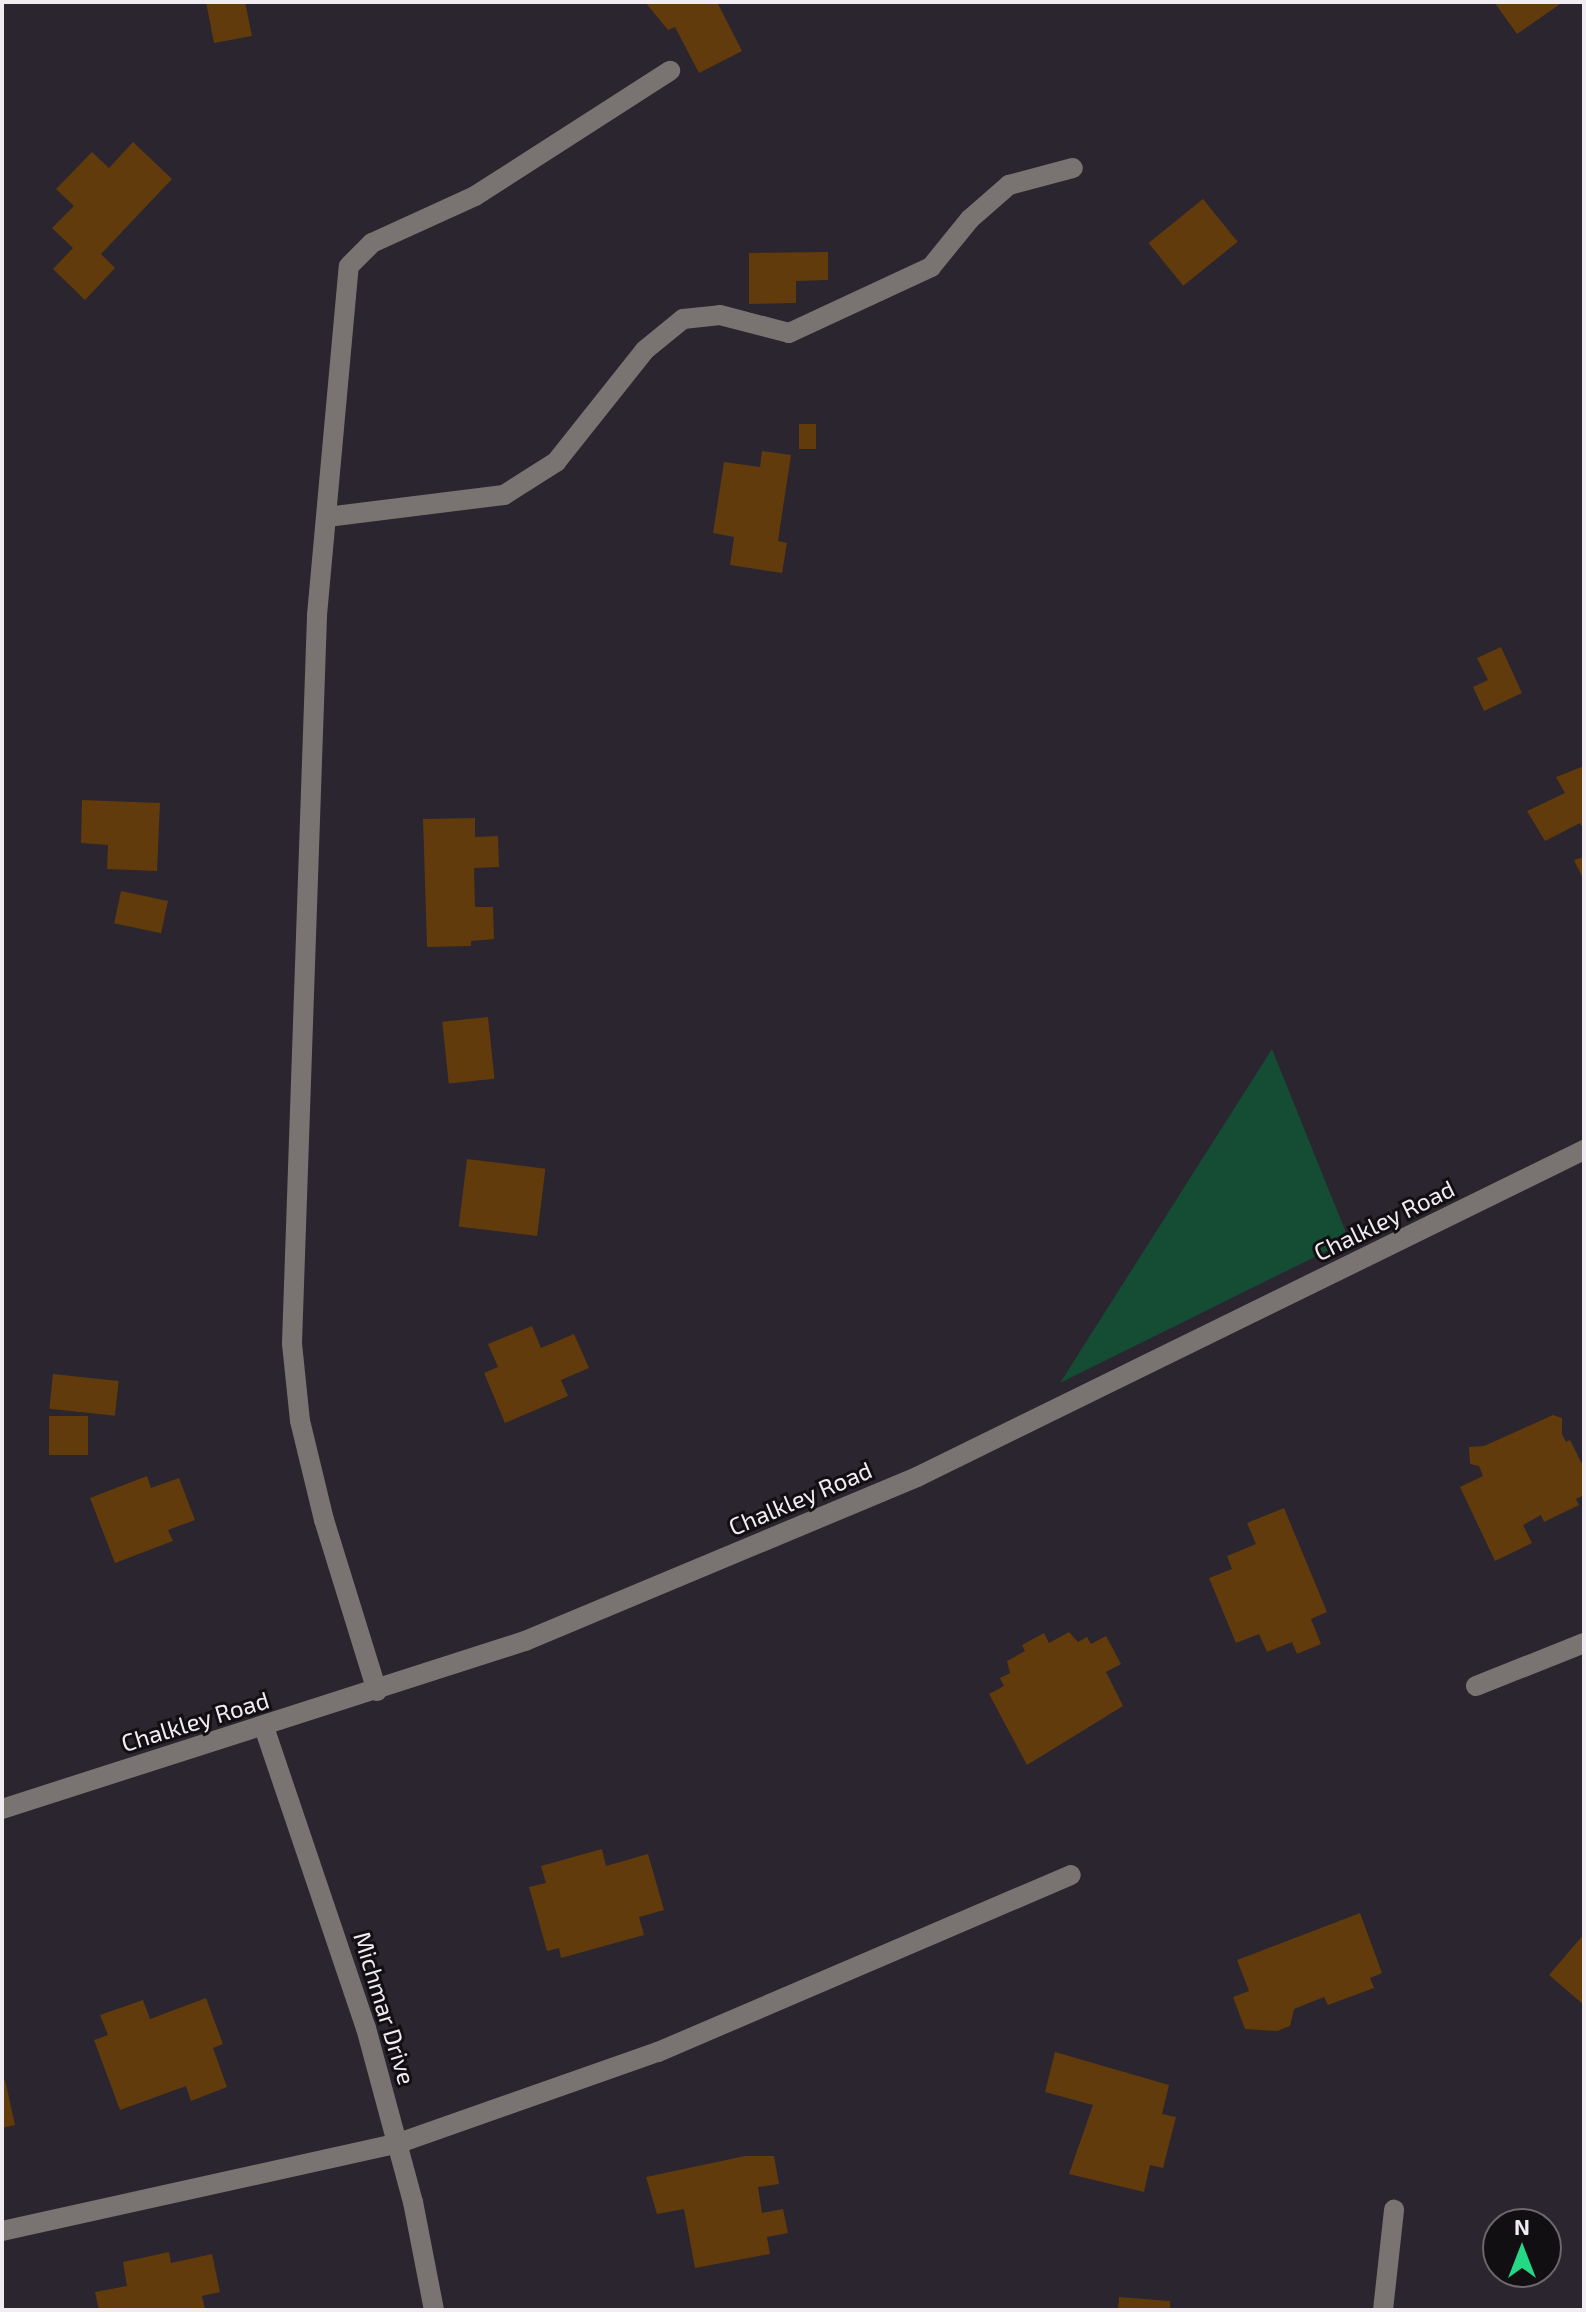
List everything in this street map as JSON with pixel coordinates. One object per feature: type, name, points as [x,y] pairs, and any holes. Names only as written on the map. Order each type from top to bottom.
[{"type":"street","points":[[377,1691],[324,1520],[300,1421],[292,1343],[317,615],[349,266],[359,251],[475,196],[670,71]]},
{"type":"street","points":[[327,517],[504,495],[556,462],[645,350],[683,319],[720,315],[789,333],[931,267],[970,219],[1009,185],[1073,168]]},
{"type":"street","name":"Chalkley Road","points":[[2,1809],[525,1641],[917,1477],[1584,1150]]},
{"type":"street","points":[[1476,1686],[1584,1643]]},
{"type":"street","name":"Michmar Drive","points":[[264,1727],[366,2028],[399,2143],[434,2310]]},
{"type":"street","points":[[2,2231],[399,2143],[658,2052],[1071,1875]]},
{"type":"street","points":[[1383,2310],[1394,2210]]},
{"type":"green space","points":[[1272,1049],[1349,1240],[1060,1383]]},
{"type":"building","points":[[206,2],[245,2],[252,36],[214,43]]},
{"type":"building","points":[[645,2],[717,2],[742,51],[699,73],[675,27],[668,30]]},
{"type":"building","points":[[1494,2],[1563,2],[1517,34]]},
{"type":"building","points":[[133,142],[172,179],[101,254],[115,268],[85,300],[53,269],[73,248],[52,228],[74,206],[56,189],[92,152],[109,168]]},
{"type":"building","points":[[1203,199],[1238,242],[1183,286],[1149,243]]},
{"type":"building","points":[[828,252],[828,280],[796,281],[796,303],[749,304],[749,253]]},
{"type":"building","points":[[799,424],[816,424],[816,449],[799,449]]},
{"type":"building","points":[[762,451],[791,455],[778,541],[787,543],[782,573],[730,565],[734,537],[713,533],[724,462],[760,467]]},
{"type":"building","points":[[1501,647],[1522,693],[1484,711],[1473,687],[1488,680],[1477,658]]},
{"type":"building","points":[[1584,766],[1584,830],[1580,823],[1545,841],[1527,811],[1565,793],[1556,777]]},
{"type":"building","points":[[82,800],[160,803],[157,871],[107,869],[108,845],[81,843]]},
{"type":"building","points":[[475,818],[475,837],[498,836],[499,867],[474,868],[475,907],[493,907],[494,939],[471,941],[471,946],[427,947],[423,819]]},
{"type":"building","points":[[1584,857],[1584,881],[1574,860]]},
{"type":"building","points":[[121,891],[168,901],[161,933],[114,923]]},
{"type":"building","points":[[488,1017],[494,1079],[449,1083],[442,1022]]},
{"type":"building","points":[[467,1159],[545,1169],[537,1236],[459,1226]]},
{"type":"building","points":[[532,1326],[541,1348],[574,1334],[589,1368],[561,1380],[568,1396],[505,1423],[484,1373],[498,1367],[488,1344]]},
{"type":"building","points":[[53,1374],[119,1381],[115,1416],[49,1409]]},
{"type":"building","points":[[1553,1415],[1562,1418],[1562,1434],[1566,1442],[1570,1440],[1584,1468],[1584,1495],[1576,1499],[1579,1505],[1544,1522],[1541,1515],[1523,1525],[1532,1543],[1495,1561],[1460,1487],[1483,1476],[1479,1466],[1470,1464],[1469,1447],[1484,1446]]},
{"type":"building","points":[[49,1416],[88,1416],[88,1455],[49,1455]]},
{"type":"building","points":[[147,1476],[151,1488],[179,1478],[195,1520],[168,1530],[173,1541],[115,1563],[90,1498]]},
{"type":"building","points":[[1284,1508],[1327,1612],[1311,1619],[1321,1644],[1297,1654],[1292,1642],[1267,1652],[1259,1634],[1236,1643],[1209,1578],[1232,1569],[1227,1556],[1256,1544],[1247,1523]]},
{"type":"building","points":[[1069,1632],[1078,1642],[1087,1637],[1091,1644],[1106,1636],[1121,1664],[1106,1672],[1123,1706],[1027,1765],[989,1694],[1004,1686],[1000,1678],[1010,1673],[1007,1661],[1025,1651],[1022,1645],[1044,1633],[1049,1643]]},
{"type":"building","points":[[602,1849],[606,1866],[648,1854],[664,1910],[639,1917],[644,1935],[561,1958],[559,1948],[547,1951],[529,1887],[546,1883],[541,1866]]},
{"type":"building","points":[[1360,1913],[1382,1973],[1370,1978],[1374,1988],[1328,2005],[1324,1997],[1294,2009],[1290,2026],[1277,2031],[1245,2029],[1233,1997],[1249,1991],[1237,1960]]},
{"type":"building","points":[[1584,1934],[1584,2005],[1549,1975]]},
{"type":"building","points":[[206,1998],[223,2044],[213,2048],[227,2087],[191,2101],[186,2086],[120,2110],[94,2040],[108,2035],[100,2015],[143,2000],[150,2019]]},
{"type":"building","points":[[1055,2052],[1169,2085],[1162,2114],[1176,2117],[1163,2168],[1150,2165],[1144,2192],[1069,2174],[1093,2105],[1045,2092]]},
{"type":"building","points":[[5,2080],[15,2125],[2,2128],[2,2081]]},
{"type":"building","points":[[745,2156],[774,2156],[779,2184],[758,2187],[762,2213],[783,2209],[788,2233],[767,2237],[770,2254],[695,2268],[684,2209],[657,2214],[646,2177]]},
{"type":"building","points":[[169,2252],[171,2263],[212,2254],[220,2292],[202,2296],[205,2309],[99,2310],[95,2292],[127,2286],[123,2262]]},
{"type":"building","points":[[1119,2297],[1170,2301],[1170,2310],[1118,2310]]}]
